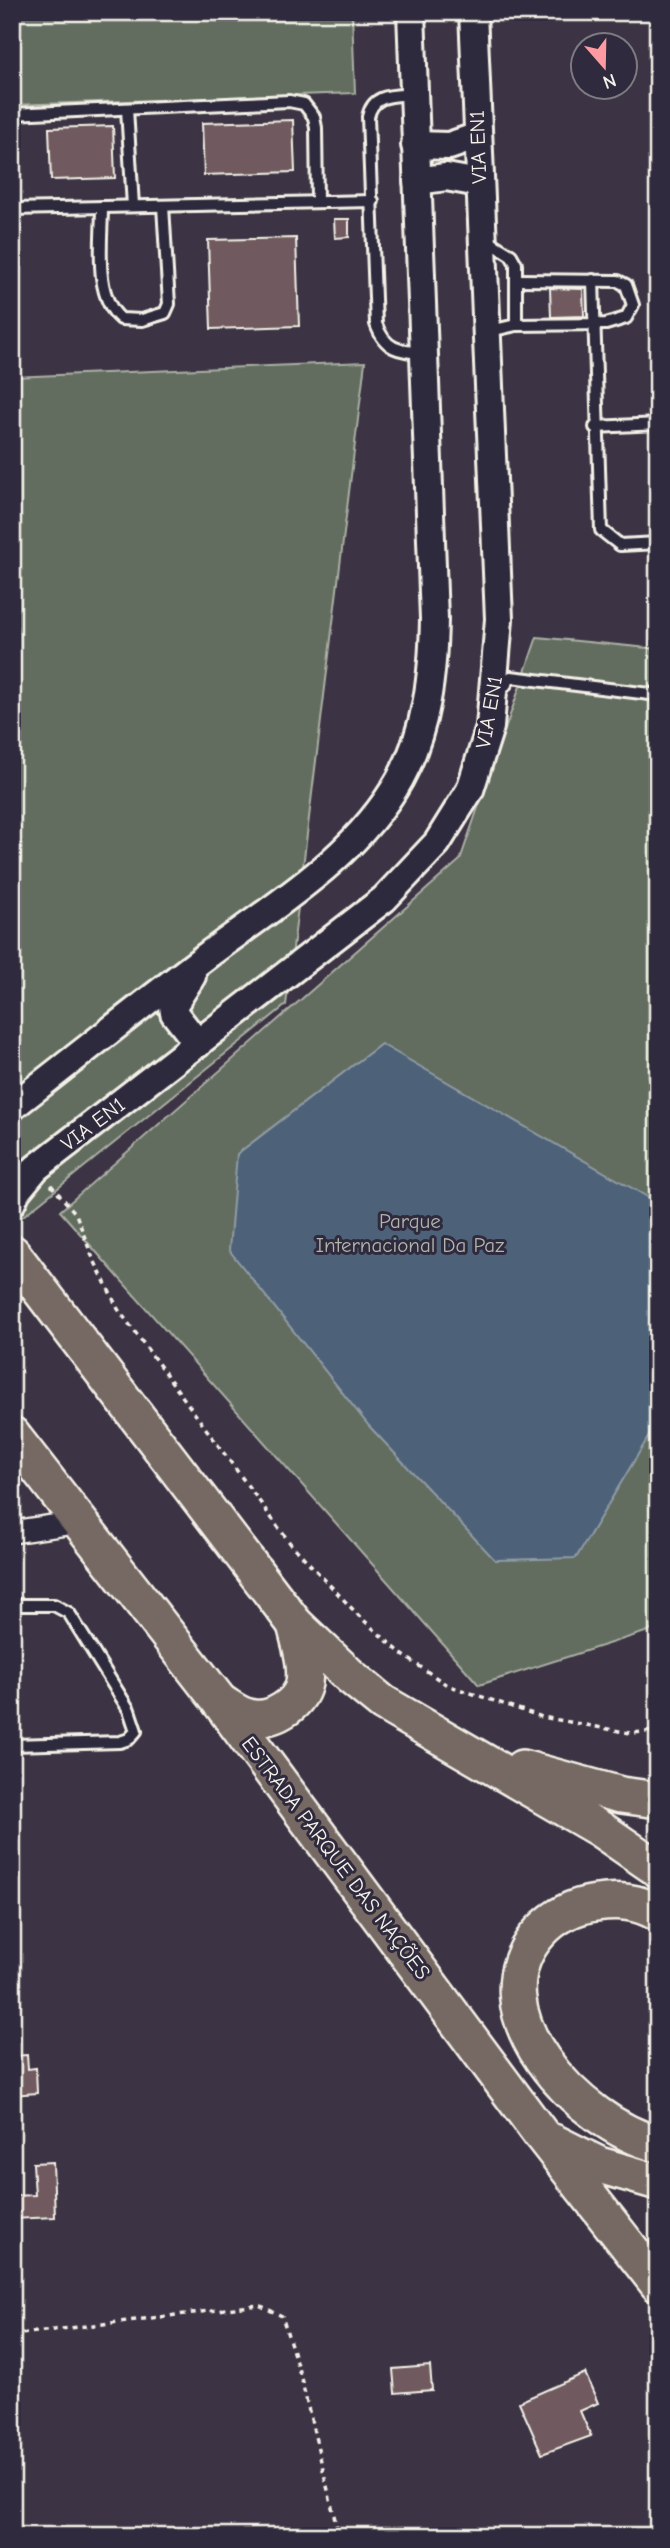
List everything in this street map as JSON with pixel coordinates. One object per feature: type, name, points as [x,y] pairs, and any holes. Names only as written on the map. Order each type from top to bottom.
[{"type":"highway","points":[[12,1253],[295,1624],[383,1703],[600,1829],[658,1869]]},
{"type":"highway","name":"ESTRADA PARQUE DAS NAÇÕES","points":[[12,1435],[220,1702],[543,2137],[658,2284]]},
{"type":"highway","points":[[220,1702],[252,1718],[275,1714],[293,1702],[302,1690],[304,1674],[295,1624]]},
{"type":"highway","points":[[465,1751],[577,1784],[658,1800]]},
{"type":"highway","points":[[658,1913],[631,1901],[584,1904],[554,1918],[530,1944],[518,1975],[519,2012],[533,2043],[565,2089],[613,2127],[658,2144]]},
{"type":"highway","points":[[543,2137],[598,2165],[658,2182]]},
{"type":"street","points":[[12,1107],[303,885],[354,841],[401,778],[416,739],[428,703],[434,631],[411,12]]},
{"type":"street","name":"VIA EN1","points":[[12,1202],[17,1191],[36,1168],[351,927],[437,843],[470,790],[487,740],[495,699],[499,619],[473,12]]},
{"type":"street","points":[[415,145],[449,146],[478,136]]},
{"type":"street","points":[[417,181],[446,177],[479,183]]},
{"type":"street","points":[[198,1044],[174,1013],[173,1006],[175,998],[211,953]]},
{"type":"street","points":[[12,1532],[80,1522]]},
{"type":"lane","points":[[414,94],[384,97],[370,105],[368,117],[376,324],[388,346],[398,351],[424,354]]},
{"type":"lane","points":[[12,114],[289,101],[304,104],[314,117],[316,128],[317,202]]},
{"type":"lane","points":[[127,109],[134,206]]},
{"type":"lane","points":[[12,209],[373,201]]},
{"type":"lane","points":[[102,207],[104,285],[109,305],[121,319],[142,320],[164,313],[169,304],[163,206]]},
{"type":"lane","points":[[482,238],[511,255],[518,280],[516,325]]},
{"type":"lane","points":[[486,332],[516,325],[606,324],[626,318],[633,305],[626,285],[618,281],[518,280]]},
{"type":"lane","points":[[593,280],[595,427],[600,530],[620,544],[658,542]]},
{"type":"lane","points":[[595,427],[658,424]]},
{"type":"lane","points":[[495,699],[511,677],[658,695]]},
{"type":"lane","points":[[12,1605],[54,1605],[69,1613],[133,1717],[136,1731],[133,1736],[120,1742],[12,1745]]},
{"type":"path","points":[[12,1136],[76,1214],[90,1254],[118,1309],[198,1420],[290,1543],[360,1617],[403,1655],[447,1685],[542,1717],[630,1733],[658,1731]]},
{"type":"path","points":[[12,2335],[259,2305],[282,2316],[301,2378],[339,2536]]},
{"type":"green space","points":[[12,12],[352,12],[355,93],[12,105]]},
{"type":"green space","points":[[365,362],[286,1005],[12,1225],[12,377]]},
{"type":"green space","name":"Parque Internacional Da Paz","points":[[537,637],[658,649],[658,1628],[479,1685],[60,1211],[460,860]]},
{"type":"water","points":[[381,1044],[658,1203],[658,1421],[576,1558],[495,1560],[369,1426],[229,1250],[237,1154]]},
{"type":"building","points":[[293,120],[295,172],[204,175],[202,123]]},
{"type":"building","points":[[113,126],[115,178],[51,180],[49,128]]},
{"type":"building","points":[[334,219],[349,219],[349,237],[335,238]]},
{"type":"building","points":[[296,238],[299,326],[211,329],[208,240]]},
{"type":"building","points":[[550,288],[583,289],[584,316],[551,317]]},
{"type":"building","points":[[27,2055],[28,2069],[36,2068],[37,2093],[12,2095],[12,2056]]},
{"type":"building","points":[[53,2162],[55,2217],[12,2219],[12,2196],[35,2195],[33,2163]]},
{"type":"building","points":[[430,2366],[432,2390],[395,2393],[393,2369]]},
{"type":"building","points":[[585,2373],[598,2403],[580,2411],[591,2436],[542,2454],[519,2402]]}]
